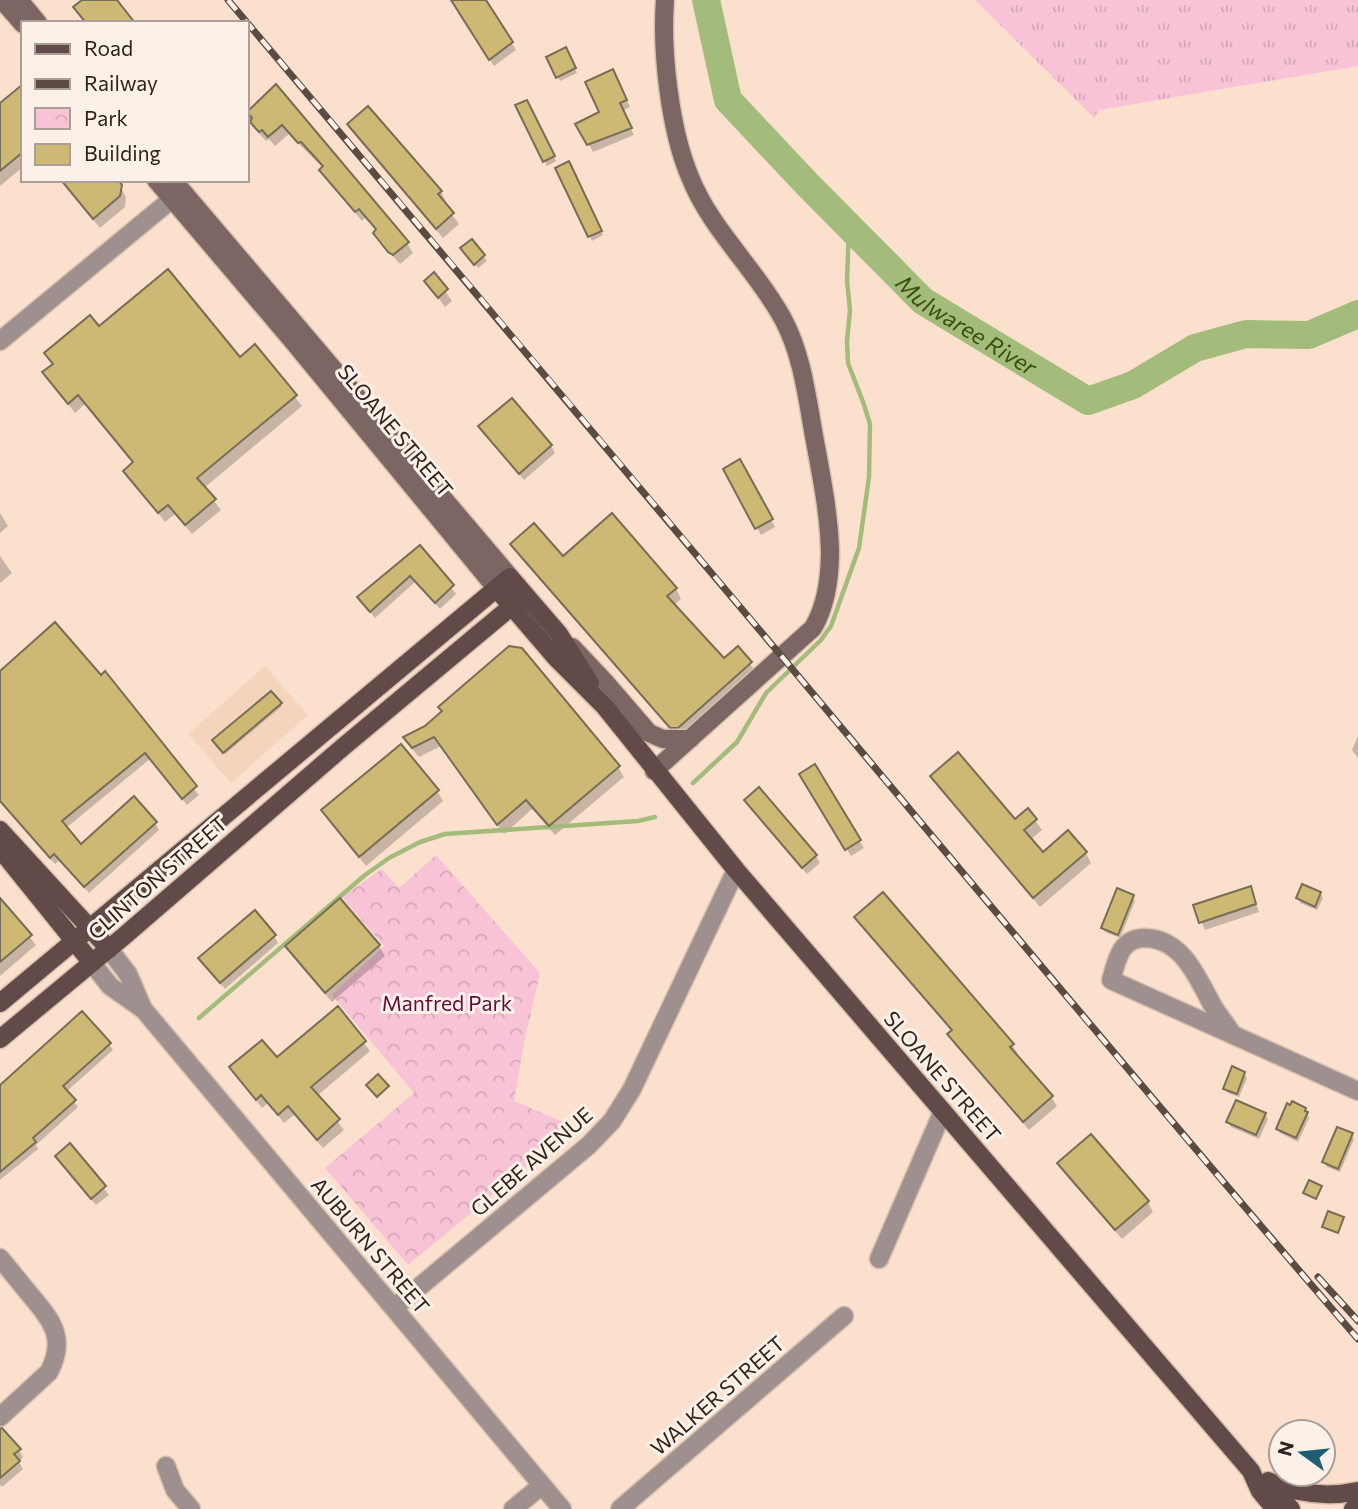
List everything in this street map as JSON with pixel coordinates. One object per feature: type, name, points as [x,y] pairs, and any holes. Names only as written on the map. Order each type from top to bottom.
[{"type":"main road","name":"SLOANE STREET","points":[[503,582],[526,596],[559,634],[604,707],[654,771],[1251,1471],[1260,1491],[1275,1509]]},
{"type":"main road","name":"SLOANE STREET","points":[[503,582],[511,607],[604,707]]},
{"type":"main road","name":"CLINTON STREET","points":[[0,1003],[503,582]]},
{"type":"main road","name":"CLINTON STREET","points":[[0,1040],[342,747],[526,596]]},
{"type":"main road","points":[[327,729],[342,747]]},
{"type":"main road","name":"AUBURN STREET","points":[[0,830],[109,949]]},
{"type":"main road","name":"AUBURN STREET","points":[[0,849],[92,963]]},
{"type":"main road","name":"SLOANE STREET","points":[[1251,1471],[1267,1480]]},
{"type":"main road","name":"SLOANE STREET","points":[[1274,1488],[1292,1509]]},
{"type":"main road","points":[[1287,1488],[1318,1495],[1358,1491]]},
{"type":"main road","points":[[1353,1509],[1358,1504]]},
{"type":"street","points":[[2,0],[21,22]]},
{"type":"street","points":[[19,0],[36,21]]},
{"type":"street","points":[[654,771],[813,628],[823,606],[830,552],[820,466],[794,344],[774,303],[699,197],[684,162],[670,93],[664,30],[665,0]]},
{"type":"street","name":"SLOANE STREET","points":[[158,182],[503,582]]},
{"type":"street","name":"SLOANE STREET","points":[[175,182],[503,582]]},
{"type":"street","points":[[0,341],[172,199]]},
{"type":"street","points":[[559,634],[606,682],[649,733],[663,739],[690,739]]},
{"type":"street","name":"GLEBE AVENUE","points":[[394,1308],[557,1173],[612,1121],[632,1089],[736,870]]},
{"type":"street","points":[[1233,1035],[1214,1008],[1191,966],[1173,947],[1153,939],[1132,940],[1124,945],[1111,980],[1233,1035],[1358,1091]]},
{"type":"street","name":"AUBURN STREET","points":[[109,949],[128,974],[144,1010]]},
{"type":"street","name":"AUBURN STREET","points":[[92,963],[110,986],[144,1010],[562,1509]]},
{"type":"street","points":[[879,1259],[943,1111]]},
{"type":"street","points":[[0,1258],[50,1319],[57,1341],[53,1363],[48,1372],[0,1417]]},
{"type":"street","name":"WALKER STREET","points":[[620,1509],[844,1316]]},
{"type":"street","points":[[166,1466],[175,1490],[191,1509]]},
{"type":"street","points":[[513,1509],[541,1486]]},
{"type":"shaded area","points":[[265,666],[308,715],[231,783],[188,734]]},
{"type":"green space","points":[[975,0],[1358,0],[1358,66],[1099,110],[1094,118]]},
{"type":"green space","name":"Manfred Park","points":[[436,855],[540,973],[514,1101],[575,1127],[408,1265],[325,1168],[414,1093],[332,995],[384,946],[342,897],[382,869],[399,888]]},
{"type":"building","points":[[82,0],[117,0],[133,21],[84,21],[73,7]]},
{"type":"building","points":[[451,0],[486,0],[513,42],[489,60]]},
{"type":"building","points":[[566,47],[576,68],[556,78],[546,57]]},
{"type":"building","points":[[613,69],[627,100],[620,103],[632,128],[587,145],[575,124],[599,112],[585,82]]},
{"type":"building","points":[[276,84],[409,242],[393,255],[388,252],[373,233],[376,229],[359,209],[355,212],[319,170],[323,166],[301,142],[298,143],[282,125],[268,137],[262,130],[259,132],[250,122],[252,118],[248,111]]},
{"type":"building","points":[[21,86],[21,154],[0,171],[0,103]]},
{"type":"building","points":[[527,100],[555,156],[543,162],[515,105]]},
{"type":"building","points":[[368,106],[442,191],[438,194],[454,213],[436,229],[347,124]]},
{"type":"building","points":[[569,161],[602,231],[588,237],[555,168]]},
{"type":"building","points":[[63,182],[120,182],[122,185],[120,196],[93,219]]},
{"type":"building","points":[[472,239],[485,255],[474,265],[460,248]]},
{"type":"building","points":[[168,269],[240,357],[255,344],[297,395],[197,478],[216,499],[185,525],[168,505],[158,513],[123,471],[133,462],[78,395],[68,404],[42,372],[53,364],[44,353],[90,315],[99,326]]},
{"type":"building","points":[[434,272],[448,289],[438,298],[424,281]]},
{"type":"building","points":[[512,398],[552,445],[519,474],[478,426]]},
{"type":"building","points":[[740,459],[773,519],[755,529],[723,469]]},
{"type":"building","points":[[612,513],[677,588],[667,596],[724,658],[738,646],[752,662],[678,728],[670,728],[510,544],[534,523],[563,556]]},
{"type":"building","points":[[420,545],[454,585],[435,603],[410,576],[370,612],[357,597]]},
{"type":"building","points":[[55,622],[101,675],[105,671],[197,786],[182,799],[145,753],[62,821],[81,844],[134,796],[157,822],[84,887],[54,854],[50,858],[0,801],[0,671]]},
{"type":"building","points":[[509,646],[522,648],[620,766],[549,826],[526,800],[497,825],[434,737],[412,748],[403,737],[425,726],[442,711],[438,707]]},
{"type":"building","points":[[271,691],[282,703],[223,753],[212,740]]},
{"type":"building","points":[[401,744],[439,790],[359,857],[321,810]]},
{"type":"building","points":[[958,752],[1015,819],[1028,808],[1037,819],[1024,830],[1043,852],[1068,830],[1087,852],[1033,898],[930,776]]},
{"type":"building","points":[[815,764],[861,840],[845,850],[799,774]]},
{"type":"building","points":[[759,787],[817,855],[802,868],[744,800]]},
{"type":"building","points":[[1302,884],[1321,892],[1315,907],[1296,898]]},
{"type":"building","points":[[1251,886],[1256,904],[1199,923],[1193,905]]},
{"type":"building","points":[[1117,888],[1134,895],[1118,935],[1101,928]]},
{"type":"building","points":[[883,892],[1014,1044],[1010,1047],[1053,1096],[1023,1122],[947,1034],[952,1030],[854,917]]},
{"type":"building","points":[[0,898],[32,935],[0,962]]},
{"type":"building","points":[[340,898],[380,945],[325,993],[285,946]]},
{"type":"building","points":[[255,910],[276,935],[220,983],[198,958]]},
{"type":"building","points":[[338,1006],[366,1041],[311,1087],[340,1119],[317,1140],[288,1106],[278,1115],[261,1095],[256,1100],[229,1067],[262,1040],[277,1057]]},
{"type":"building","points":[[82,1011],[111,1043],[63,1086],[76,1100],[33,1138],[36,1142],[0,1172],[0,1085]]},
{"type":"building","points":[[1232,1066],[1245,1072],[1237,1094],[1223,1089]]},
{"type":"building","points":[[378,1074],[389,1086],[377,1097],[366,1085]]},
{"type":"building","points":[[1236,1100],[1266,1113],[1256,1135],[1226,1122]]},
{"type":"building","points":[[1292,1101],[1306,1108],[1305,1111],[1308,1112],[1296,1138],[1276,1129],[1287,1103],[1290,1105]]},
{"type":"building","points":[[1337,1127],[1353,1133],[1338,1169],[1322,1162]]},
{"type":"building","points":[[1091,1134],[1149,1201],[1115,1230],[1057,1163]]},
{"type":"building","points":[[70,1143],[106,1186],[91,1199],[55,1156]]},
{"type":"building","points":[[1309,1180],[1322,1186],[1316,1199],[1303,1193]]},
{"type":"building","points":[[1328,1211],[1344,1217],[1338,1233],[1322,1227]]},
{"type":"building","points":[[0,1428],[21,1449],[14,1454],[20,1461],[0,1478]]},
{"type":"waterway","name":"Mulwaree River","points":[[706,0],[728,100],[807,184],[923,301],[1088,401],[1133,385],[1195,348],[1246,334],[1309,335],[1358,314]]},
{"type":"waterway","points":[[693,783],[737,742],[766,693],[821,640],[831,626],[859,548],[869,477],[870,424],[848,363],[849,226]]},
{"type":"waterway","points":[[199,1018],[365,875],[389,858],[420,842],[445,834],[638,821],[655,817]]},
{"type":"railway","points":[[228,0],[246,21]]},
{"type":"railway","points":[[248,24],[1358,1339]]},
{"type":"railway","points":[[1318,1277],[1358,1321]]}]
